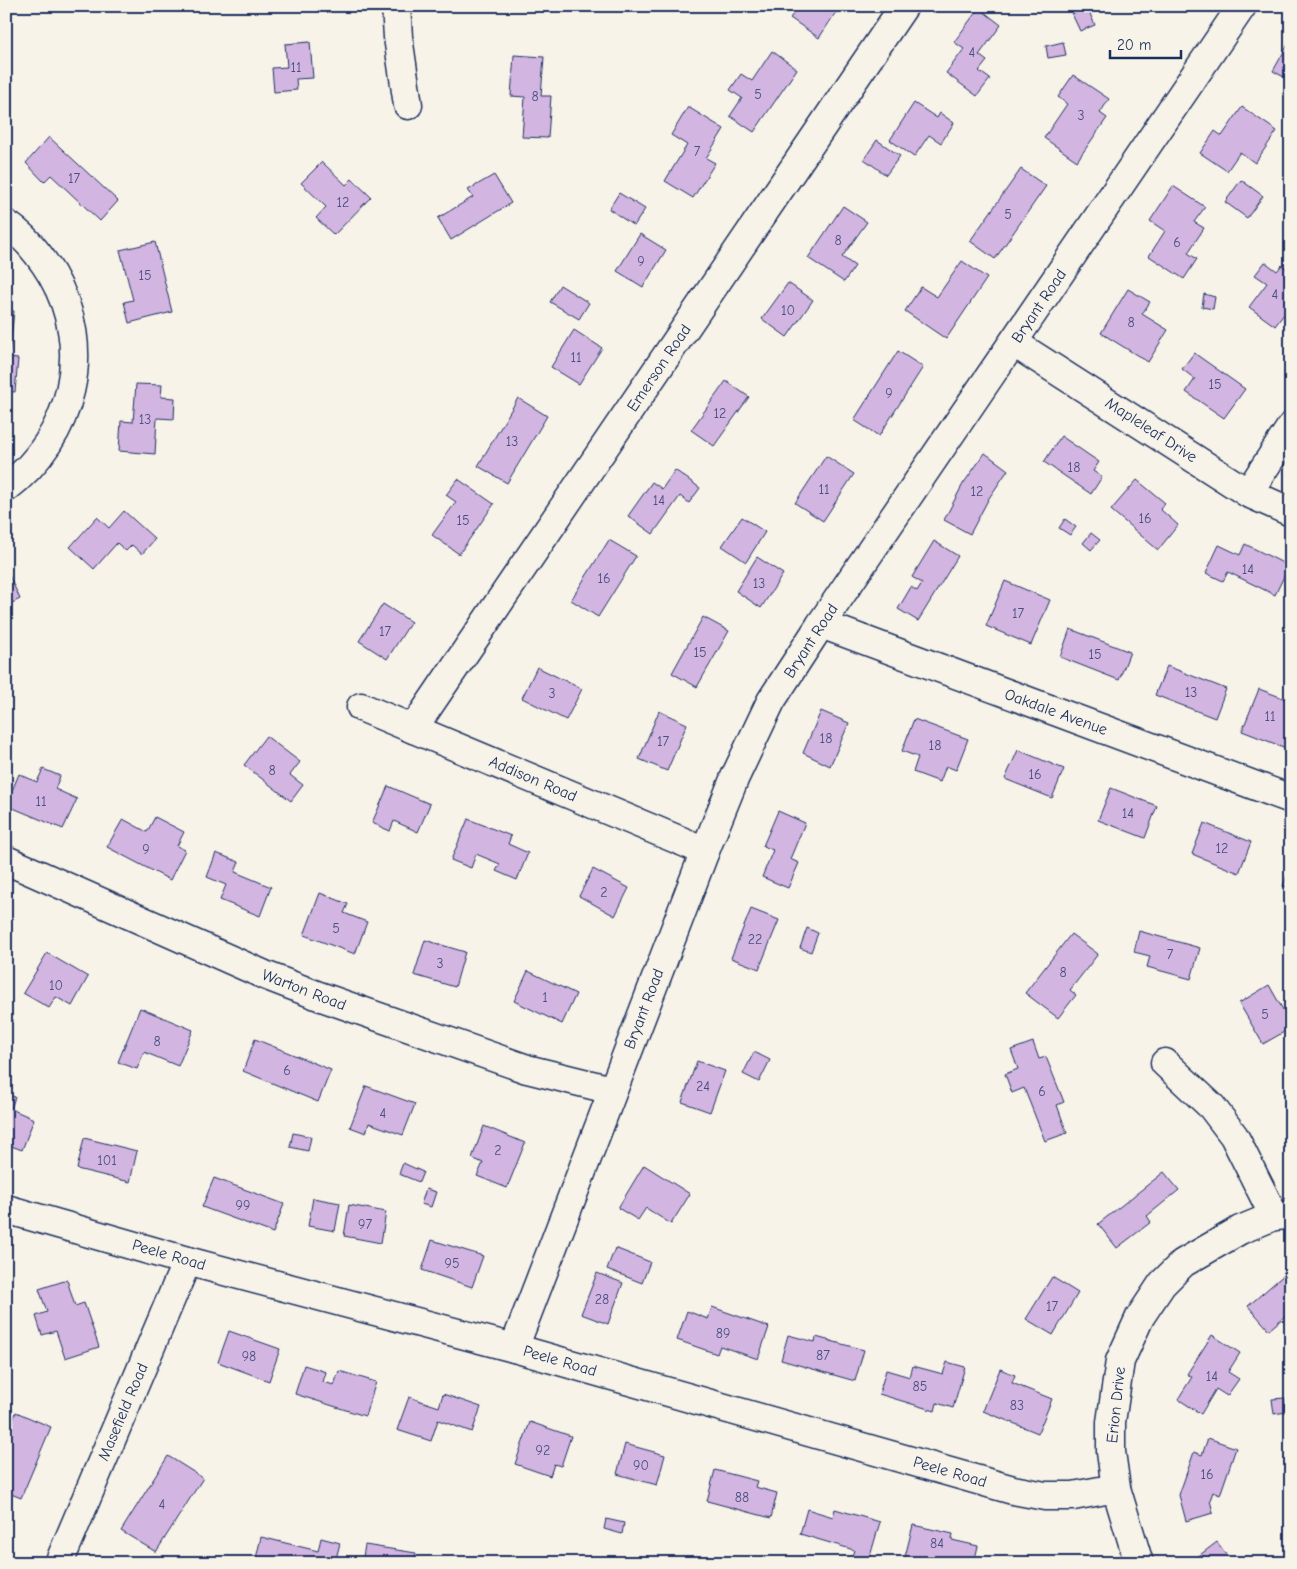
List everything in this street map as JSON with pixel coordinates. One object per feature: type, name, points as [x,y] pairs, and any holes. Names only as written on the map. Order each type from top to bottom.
[{"type":"street","points":[[396,6],[398,37],[408,105]]},
{"type":"street","name":"Emerson Road","points":[[414,729],[904,6]]},
{"type":"street","name":"Bryant Road","points":[[514,1348],[705,851],[735,777],[771,701],[821,624],[1242,6]]},
{"type":"street","points":[[6,224],[29,243],[45,264],[58,286],[68,310],[74,362],[71,388],[53,436],[38,458],[20,477],[6,488]]},
{"type":"street","name":"Mapleleaf Drive","points":[[1014,343],[1248,493],[1291,512]]},
{"type":"street","points":[[1248,493],[1291,428]]},
{"type":"street","name":"Oakdale Avenue","points":[[821,624],[1291,799]]},
{"type":"street","name":"Addison Road","points":[[361,707],[705,851]]},
{"type":"street","name":"Warton Road","points":[[6,860],[267,976],[318,996],[527,1069],[612,1090]]},
{"type":"street","points":[[1165,1063],[1212,1107],[1234,1136],[1282,1215]]},
{"type":"street","name":"Peele Road","points":[[6,1209],[187,1261],[514,1348],[1013,1490],[1045,1496],[1073,1496],[1116,1488]]},
{"type":"street","name":"Erion Drive","points":[[1139,1563],[1116,1488],[1111,1452],[1111,1422],[1120,1361],[1140,1317],[1162,1284],[1183,1263],[1240,1230],[1282,1215]]},
{"type":"street","name":"Masefield Road","points":[[59,1563],[187,1261]]},
{"type":"building","points":[[799,6],[840,6],[819,38],[790,18]]},
{"type":"building","points":[[1087,7],[1095,25],[1080,31],[1072,14]]},
{"type":"building","points":[[979,8],[1001,25],[979,55],[987,61],[979,71],[990,79],[977,96],[946,73],[964,49],[954,42]]},
{"type":"building","points":[[1291,39],[1291,81],[1273,71]]},
{"type":"building","points":[[310,42],[313,78],[296,79],[297,90],[274,92],[272,68],[287,67],[285,44]]},
{"type":"building","points":[[1063,42],[1066,55],[1048,58],[1046,46]]},
{"type":"building","points":[[772,51],[797,69],[754,132],[730,116],[742,98],[730,90],[741,74],[752,81]]},
{"type":"building","points":[[514,55],[544,57],[541,96],[551,96],[548,138],[522,137],[525,97],[511,96]]},
{"type":"building","points":[[1073,75],[1109,99],[1100,113],[1107,118],[1077,161],[1044,138],[1067,104],[1058,97]]},
{"type":"building","points":[[914,103],[937,118],[940,113],[954,123],[941,143],[929,135],[914,157],[890,140]]},
{"type":"building","points":[[688,107],[724,129],[706,158],[715,163],[693,198],[665,181],[687,145],[671,135]]},
{"type":"building","points":[[1242,107],[1277,131],[1255,163],[1240,152],[1227,171],[1200,153],[1215,131],[1222,136]]},
{"type":"building","points":[[49,137],[118,201],[100,221],[51,175],[44,182],[26,163]]},
{"type":"building","points":[[877,140],[900,156],[886,175],[864,159]]},
{"type":"building","points":[[322,162],[346,185],[352,179],[371,197],[334,235],[316,218],[326,207],[301,183]]},
{"type":"building","points":[[1021,169],[1046,186],[995,259],[970,241]]},
{"type":"building","points":[[494,175],[511,203],[451,240],[438,218],[473,197],[468,190]]},
{"type":"building","points":[[1241,180],[1263,196],[1247,218],[1225,202]]},
{"type":"building","points":[[1173,186],[1205,207],[1194,222],[1204,228],[1188,253],[1197,259],[1184,279],[1149,256],[1165,231],[1150,221]]},
{"type":"building","points":[[619,193],[645,209],[634,226],[609,209]]},
{"type":"building","points":[[843,206],[867,222],[842,257],[855,266],[844,282],[808,258]]},
{"type":"building","points":[[640,234],[666,250],[643,287],[617,271]]},
{"type":"building","points":[[155,242],[172,312],[129,323],[124,302],[133,300],[120,250]]},
{"type":"building","points":[[962,261],[987,278],[946,339],[905,311],[921,287],[937,297]]},
{"type":"building","points":[[1265,262],[1277,271],[1282,265],[1291,272],[1291,305],[1275,326],[1249,307],[1267,283],[1255,275]]},
{"type":"building","points":[[788,283],[813,300],[787,337],[762,319]]},
{"type":"building","points":[[560,285],[589,303],[579,319],[550,302]]},
{"type":"building","points":[[1128,289],[1150,302],[1142,314],[1168,330],[1148,362],[1101,333]]},
{"type":"building","points":[[1204,294],[1215,297],[1213,309],[1202,307]]},
{"type":"building","points":[[6,310],[14,311],[9,358],[18,359],[15,392],[6,391]]},
{"type":"building","points":[[574,330],[602,348],[579,384],[551,367]]},
{"type":"building","points":[[898,351],[923,367],[879,436],[854,420]]},
{"type":"building","points":[[1194,353],[1245,389],[1224,418],[1186,392],[1195,379],[1182,369]]},
{"type":"building","points":[[726,381],[749,397],[714,446],[691,430]]},
{"type":"building","points":[[136,384],[162,385],[161,397],[175,398],[174,419],[157,418],[155,454],[119,451],[121,421],[133,422]]},
{"type":"building","points":[[518,398],[547,416],[507,483],[478,466]]},
{"type":"building","points":[[1061,436],[1099,462],[1093,471],[1102,477],[1091,494],[1044,462]]},
{"type":"building","points":[[985,453],[1008,470],[989,498],[970,534],[944,520],[963,484]]},
{"type":"building","points":[[826,456],[854,474],[823,521],[795,503]]},
{"type":"building","points":[[675,470],[700,488],[689,503],[680,496],[653,534],[628,516],[652,482],[662,489]]},
{"type":"building","points":[[458,479],[494,504],[459,554],[432,535],[456,502],[446,495]]},
{"type":"building","points":[[1137,480],[1165,503],[1160,509],[1178,525],[1158,550],[1111,510]]},
{"type":"building","points":[[124,511],[155,539],[142,554],[132,545],[126,551],[117,543],[94,569],[70,547],[97,517],[109,528]]},
{"type":"building","points":[[742,517],[765,532],[746,562],[722,546]]},
{"type":"building","points":[[1065,519],[1076,527],[1070,535],[1059,528]]},
{"type":"building","points":[[1091,533],[1100,540],[1091,550],[1083,543]]},
{"type":"building","points":[[609,540],[636,556],[598,617],[571,600]]},
{"type":"building","points":[[934,541],[958,556],[918,621],[898,609],[911,587],[917,591],[922,583],[912,577]]},
{"type":"building","points":[[1245,544],[1289,566],[1275,595],[1228,572],[1223,581],[1206,573],[1219,545],[1240,555]]},
{"type":"building","points":[[757,557],[783,574],[761,608],[736,591]]},
{"type":"building","points":[[9,575],[20,599],[6,606],[6,576]]},
{"type":"building","points":[[1005,581],[1050,600],[1031,645],[986,626]]},
{"type":"building","points":[[383,604],[411,622],[387,659],[359,641]]},
{"type":"building","points":[[703,617],[729,631],[697,687],[672,673]]},
{"type":"building","points":[[1070,629],[1130,652],[1119,680],[1060,657]]},
{"type":"building","points":[[1167,666],[1226,689],[1215,718],[1155,695]]},
{"type":"building","points":[[537,667],[582,689],[566,720],[522,698]]},
{"type":"building","points":[[1259,689],[1291,701],[1291,750],[1242,731]]},
{"type":"building","points":[[659,711],[687,724],[667,771],[639,759]]},
{"type":"building","points":[[821,711],[849,723],[830,766],[803,753]]},
{"type":"building","points":[[914,719],[968,739],[956,770],[946,766],[940,782],[913,772],[918,757],[902,751]]},
{"type":"building","points":[[266,736],[300,762],[290,775],[303,785],[291,801],[244,765]]},
{"type":"building","points":[[1018,750],[1064,769],[1052,798],[1005,779]]},
{"type":"building","points":[[43,769],[60,776],[55,789],[77,799],[63,829],[6,805],[19,774],[37,782]]},
{"type":"building","points":[[388,786],[430,804],[418,832],[394,821],[390,831],[372,823]]},
{"type":"building","points":[[1111,788],[1157,806],[1145,838],[1098,820]]},
{"type":"building","points":[[778,811],[805,823],[790,859],[799,863],[788,888],[762,877],[773,850],[763,846]]},
{"type":"building","points":[[155,817],[184,832],[177,846],[185,850],[170,880],[107,847],[123,819],[147,832]]},
{"type":"building","points":[[468,819],[511,836],[508,844],[528,853],[517,880],[496,871],[500,864],[476,854],[471,868],[451,860]]},
{"type":"building","points":[[1204,823],[1251,842],[1239,873],[1192,854]]},
{"type":"building","points":[[216,853],[239,862],[235,872],[271,887],[260,916],[220,900],[226,885],[207,877]]},
{"type":"building","points":[[1291,865],[1291,888],[1283,886]]},
{"type":"building","points":[[593,869],[629,888],[615,916],[579,896]]},
{"type":"building","points":[[320,893],[348,904],[344,913],[367,922],[355,954],[304,935]]},
{"type":"building","points":[[751,909],[779,920],[759,969],[731,958]]},
{"type":"building","points":[[807,928],[818,933],[811,952],[800,948]]},
{"type":"building","points":[[1139,931],[1200,948],[1191,979],[1147,967],[1150,956],[1134,952]]},
{"type":"building","points":[[1071,934],[1098,954],[1070,990],[1076,995],[1058,1018],[1025,993]]},
{"type":"building","points":[[425,940],[465,952],[455,987],[414,975]]},
{"type":"building","points":[[47,953],[88,977],[72,1006],[56,997],[49,1008],[23,993]]},
{"type":"building","points":[[528,971],[576,994],[562,1024],[514,1001]]},
{"type":"building","points":[[1269,985],[1291,1024],[1291,1028],[1263,1044],[1239,1003]]},
{"type":"building","points":[[140,1008],[193,1030],[178,1066],[144,1052],[137,1069],[118,1062]]},
{"type":"building","points":[[255,1039],[331,1070],[318,1102],[243,1071]]},
{"type":"building","points":[[1033,1042],[1039,1059],[1046,1057],[1064,1102],[1057,1105],[1067,1133],[1045,1141],[1024,1088],[1012,1093],[1005,1074],[1018,1069],[1011,1050]]},
{"type":"building","points":[[754,1052],[770,1060],[759,1082],[743,1074]]},
{"type":"building","points":[[697,1061],[725,1071],[710,1112],[682,1102]]},
{"type":"building","points":[[366,1086],[415,1104],[403,1135],[369,1123],[366,1133],[350,1127]]},
{"type":"building","points":[[6,1094],[15,1097],[11,1109],[34,1119],[22,1150],[6,1144]]},
{"type":"building","points":[[484,1126],[525,1143],[507,1188],[477,1176],[483,1163],[472,1158]]},
{"type":"building","points":[[293,1133],[311,1137],[308,1151],[290,1147]]},
{"type":"building","points":[[84,1138],[137,1151],[130,1182],[77,1169]]},
{"type":"building","points":[[403,1163],[423,1172],[419,1182],[399,1174]]},
{"type":"building","points":[[644,1165],[690,1194],[671,1224],[646,1208],[638,1220],[618,1208]]},
{"type":"building","points":[[1164,1172],[1179,1190],[1147,1216],[1151,1222],[1117,1248],[1098,1224]]},
{"type":"building","points":[[214,1178],[284,1204],[273,1233],[202,1207]]},
{"type":"building","points":[[426,1189],[436,1192],[431,1207],[421,1204]]},
{"type":"building","points":[[313,1198],[340,1203],[335,1231],[308,1226]]},
{"type":"building","points":[[349,1205],[386,1212],[381,1243],[344,1236]]},
{"type":"building","points":[[432,1240],[483,1256],[472,1287],[422,1270]]},
{"type":"building","points":[[615,1248],[650,1262],[642,1283],[607,1269]]},
{"type":"building","points":[[597,1273],[623,1283],[608,1324],[581,1314]]},
{"type":"building","points":[[1285,1274],[1291,1280],[1291,1311],[1269,1330],[1248,1306]]},
{"type":"building","points":[[1052,1277],[1078,1293],[1053,1335],[1026,1319]]},
{"type":"building","points":[[67,1280],[75,1306],[84,1303],[99,1347],[65,1358],[56,1331],[42,1335],[36,1316],[47,1312],[39,1289]]},
{"type":"building","points":[[712,1307],[769,1327],[758,1359],[720,1346],[717,1354],[677,1340],[687,1311],[708,1319]]},
{"type":"building","points":[[229,1331],[280,1349],[269,1381],[218,1362]]},
{"type":"building","points":[[788,1335],[815,1342],[816,1337],[864,1350],[855,1381],[781,1360]]},
{"type":"building","points":[[1212,1335],[1240,1353],[1228,1372],[1239,1379],[1227,1396],[1216,1389],[1201,1414],[1178,1399],[1192,1377],[1187,1374]]},
{"type":"building","points":[[947,1362],[965,1367],[953,1408],[937,1403],[935,1411],[879,1394],[886,1370],[910,1377],[913,1366],[943,1374]]},
{"type":"building","points":[[304,1365],[326,1372],[323,1382],[334,1385],[339,1371],[376,1382],[365,1416],[295,1394]]},
{"type":"building","points":[[1000,1369],[1015,1375],[1012,1383],[1052,1399],[1038,1433],[983,1411]]},
{"type":"building","points":[[443,1394],[481,1407],[472,1432],[438,1420],[431,1441],[397,1430],[409,1397],[439,1407]]},
{"type":"building","points":[[1285,1398],[1286,1412],[1274,1414],[1272,1399]]},
{"type":"building","points":[[16,1412],[51,1427],[21,1498],[6,1492],[6,1436]]},
{"type":"building","points":[[530,1422],[571,1436],[561,1466],[554,1464],[550,1476],[515,1464]]},
{"type":"building","points":[[1208,1438],[1236,1448],[1220,1495],[1213,1492],[1210,1500],[1213,1513],[1186,1521],[1179,1495],[1194,1452],[1202,1455]]},
{"type":"building","points":[[625,1444],[665,1455],[657,1485],[617,1474]]},
{"type":"building","points":[[168,1456],[203,1478],[156,1552],[121,1531]]},
{"type":"building","points":[[715,1470],[757,1481],[755,1487],[777,1493],[771,1518],[707,1501]]},
{"type":"building","points":[[807,1509],[833,1517],[835,1509],[880,1522],[868,1563],[850,1562],[854,1550],[800,1534]]},
{"type":"building","points":[[606,1519],[624,1523],[622,1534],[604,1529]]},
{"type":"building","points":[[913,1525],[953,1534],[952,1540],[978,1546],[974,1563],[912,1563],[904,1561]]},
{"type":"building","points":[[261,1537],[318,1551],[321,1538],[340,1543],[335,1563],[255,1563]]},
{"type":"building","points":[[1217,1542],[1233,1563],[1194,1563],[1192,1561]]},
{"type":"building","points":[[365,1545],[416,1553],[414,1563],[362,1563]]}]
